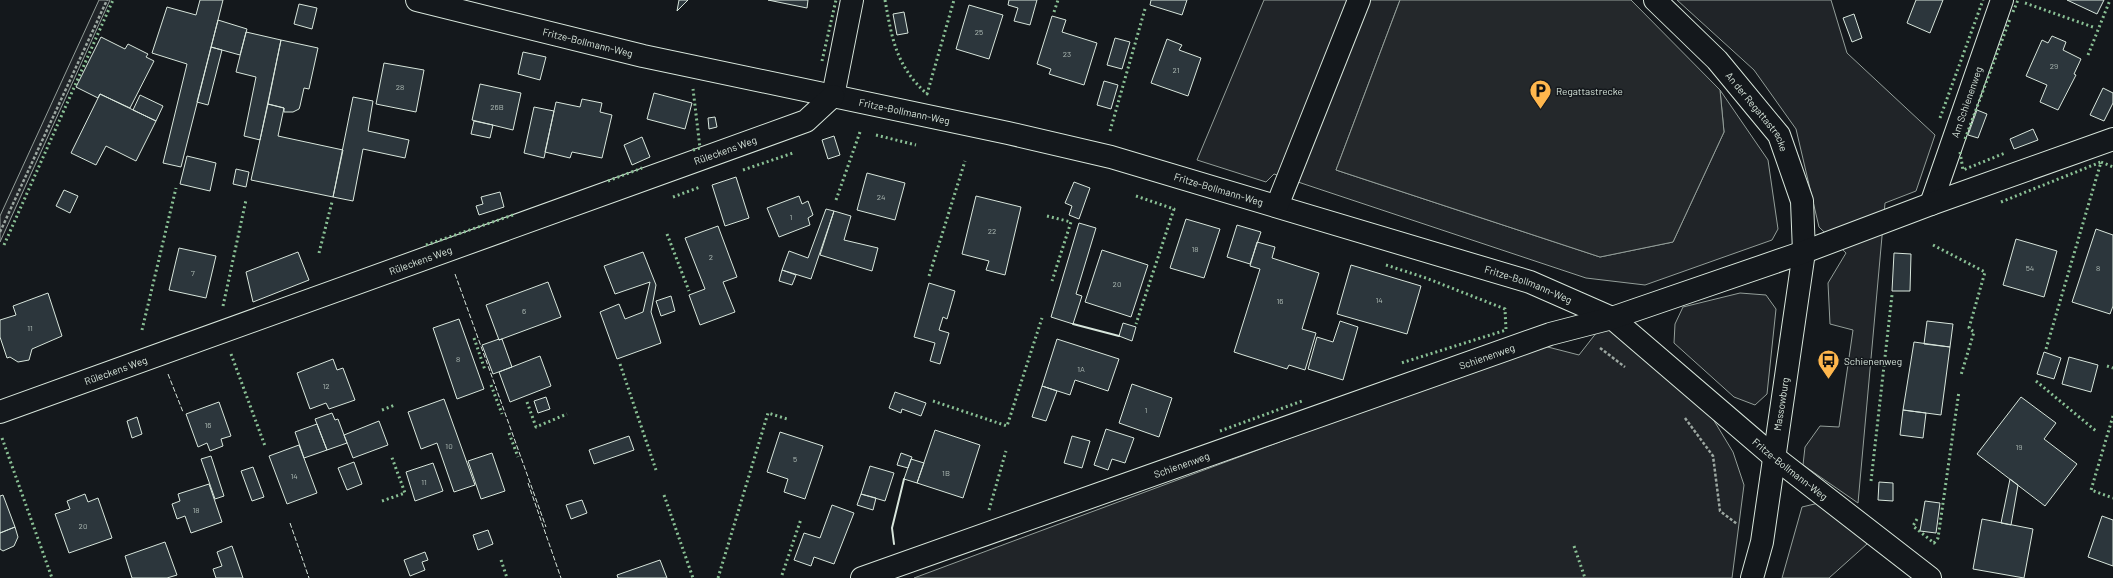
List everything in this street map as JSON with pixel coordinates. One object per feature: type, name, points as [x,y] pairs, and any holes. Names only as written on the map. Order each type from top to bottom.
[{"type":"street","name":"Fritze-Bollmann-Weg","points":[[417,0],[644,56],[1111,157],[1530,282],[1612,318],[1774,456],[1930,578]]},
{"type":"street","points":[[833,96],[852,0]]},
{"type":"street","points":[[1277,206],[1359,0]]},
{"type":"street","name":"An der Regattastrecke","points":[[1655,0],[1717,60],[1779,135],[1802,201],[1804,252]]},
{"type":"street","name":"Am Schienenweg","points":[[1930,204],[2002,0]]},
{"type":"street","name":"Rüleckens Weg","points":[[0,412],[806,121],[833,96]]},
{"type":"street","name":"Schienenweg","points":[[862,578],[1572,328],[1612,318],[1804,252],[1930,204],[2113,139]]},
{"type":"street","name":"Massowburg","points":[[1752,578],[1762,542],[1804,252]]},
{"type":"path","points":[[0,232],[107,0]]},
{"type":"path","points":[[1572,328],[1629,370]]},
{"type":"path","points":[[1682,414],[1713,456],[1720,511],[1762,542]]},
{"type":"shaded area","points":[[99,0],[110,0],[0,242],[0,216]]},
{"type":"shaded area","points":[[1264,0],[1400,0],[1336,170],[1600,257],[1673,242],[1724,132],[1720,90],[1768,160],[1778,229],[1772,240],[1645,285],[1586,278],[1274,174],[1266,182],[1197,160]]},
{"type":"shaded area","name":"Regattastrecke","points":[[1400,0],[1631,0],[1720,90],[1724,132],[1673,242],[1600,257],[1336,170]]},
{"type":"shaded area","points":[[1677,0],[1831,0],[1847,53],[1935,135],[1916,191],[1885,203],[1858,503],[1803,465],[1805,447],[1820,426],[1839,427],[1853,330],[1830,324],[1828,283],[1846,253],[1819,227],[1796,129],[1754,70]]},
{"type":"shaded area","points":[[1740,293],[1766,295],[1776,309],[1767,394],[1755,405],[1734,397],[1674,343],[1675,324],[1683,307]]},
{"type":"shaded area","points":[[1604,323],[1713,419],[1733,452],[1744,485],[1732,578],[914,578],[1540,345],[1579,355]]},
{"type":"shaded area","points":[[1823,502],[1867,544],[1829,578],[1782,578],[1802,507]]},
{"type":"building","points":[[200,0],[223,0],[181,167],[163,163],[187,64],[152,53],[167,7],[196,15]]},
{"type":"building","points":[[679,0],[688,0],[677,11]]},
{"type":"building","points":[[768,0],[808,0],[807,8]]},
{"type":"building","points":[[1009,0],[1037,0],[1030,25],[1014,21],[1018,8],[1008,5]]},
{"type":"building","points":[[1151,0],[1187,0],[1182,15],[1150,5]]},
{"type":"building","points":[[1916,0],[1943,0],[1930,33],[1907,23]]},
{"type":"building","points":[[2067,0],[2104,0],[2097,14]]},
{"type":"building","points":[[299,4],[317,8],[312,29],[294,24]]},
{"type":"building","points":[[969,5],[1003,15],[989,59],[956,49]]},
{"type":"building","points":[[904,12],[908,33],[897,35],[893,14]]},
{"type":"building","points":[[1854,14],[1862,38],[1852,42],[1843,18]]},
{"type":"building","points":[[1052,16],[1066,20],[1062,32],[1097,43],[1084,85],[1049,74],[1051,69],[1037,64]]},
{"type":"building","points":[[218,20],[247,29],[240,55],[211,47]]},
{"type":"building","points":[[246,32],[281,40],[260,140],[244,136],[256,77],[236,72]]},
{"type":"building","points":[[2052,36],[2066,42],[2063,50],[2081,59],[2074,74],[2076,75],[2058,110],[2040,102],[2047,85],[2026,76],[2042,40],[2048,43]]},
{"type":"building","points":[[101,37],[125,49],[128,44],[148,54],[146,57],[154,61],[130,108],[100,94],[98,98],[76,87]]},
{"type":"building","points":[[1115,38],[1130,42],[1122,69],[1107,65]]},
{"type":"building","points":[[1167,39],[1182,45],[1179,50],[1201,58],[1188,96],[1151,83]]},
{"type":"building","points":[[281,40],[318,48],[309,89],[304,88],[299,109],[293,112],[284,112],[284,108],[268,104]]},
{"type":"building","points":[[211,47],[222,50],[208,105],[197,102]]},
{"type":"building","points":[[523,52],[546,57],[540,80],[518,74]]},
{"type":"building","points":[[384,63],[424,70],[416,112],[376,104]]},
{"type":"building","points":[[1104,81],[1118,85],[1111,109],[1097,105]]},
{"type":"building","points":[[480,84],[521,93],[513,130],[472,120]]},
{"type":"building","points":[[2103,88],[2113,93],[2113,103],[2104,121],[2090,115]]},
{"type":"building","points":[[654,93],[692,103],[685,129],[647,119]]},
{"type":"building","points":[[100,94],[156,121],[136,161],[106,146],[96,165],[71,153]]},
{"type":"building","points":[[140,95],[163,106],[156,121],[133,110]]},
{"type":"building","points":[[353,97],[373,101],[368,131],[409,140],[405,158],[363,149],[353,201],[333,197]]},
{"type":"building","points":[[582,99],[602,103],[600,112],[612,115],[602,158],[572,152],[570,158],[545,152],[556,102],[580,107]]},
{"type":"building","points":[[268,104],[284,108],[278,136],[343,150],[333,197],[251,180]]},
{"type":"building","points":[[534,107],[554,111],[544,158],[524,153]]},
{"type":"building","points":[[1977,110],[1987,114],[1978,138],[1968,135]]},
{"type":"building","points":[[715,117],[717,127],[709,129],[708,118]]},
{"type":"building","points":[[474,121],[493,125],[490,138],[471,134]]},
{"type":"building","points":[[2033,129],[2038,140],[2014,149],[2010,139]]},
{"type":"building","points":[[834,136],[840,155],[828,159],[822,140]]},
{"type":"building","points":[[642,137],[650,157],[632,165],[624,145]]},
{"type":"building","points":[[187,156],[216,163],[210,191],[180,184]]},
{"type":"building","points":[[236,169],[249,172],[246,187],[233,184]]},
{"type":"building","points":[[867,173],[905,183],[895,220],[857,210]]},
{"type":"building","points":[[736,177],[749,218],[725,226],[712,185]]},
{"type":"building","points":[[1074,182],[1090,188],[1079,219],[1069,215],[1072,206],[1065,203]]},
{"type":"building","points":[[64,190],[78,196],[70,213],[56,206]]},
{"type":"building","points":[[500,192],[504,207],[479,215],[476,206],[483,204],[481,197]]},
{"type":"building","points":[[799,196],[802,204],[808,201],[813,215],[808,218],[810,225],[779,237],[767,208]]},
{"type":"building","points":[[976,196],[1021,207],[1005,275],[986,270],[989,261],[962,254]]},
{"type":"building","points":[[826,209],[834,211],[811,279],[782,270],[789,251],[808,258]]},
{"type":"building","points":[[834,211],[851,216],[844,240],[878,248],[872,271],[820,255]]},
{"type":"building","points":[[1186,219],[1220,229],[1204,278],[1170,268]]},
{"type":"building","points":[[1079,223],[1096,228],[1076,294],[1082,296],[1073,324],[1051,317]]},
{"type":"building","points":[[1237,225],[1261,232],[1250,264],[1227,257]]},
{"type":"building","points":[[718,226],[737,277],[723,282],[735,312],[700,325],[689,295],[705,289],[685,238]]},
{"type":"building","points":[[2096,229],[2113,235],[2113,306],[2110,314],[2072,302]]},
{"type":"building","points":[[2016,239],[2057,251],[2044,297],[2003,285]]},
{"type":"building","points":[[1257,242],[1275,247],[1272,258],[1319,273],[1302,329],[1316,333],[1305,370],[1289,365],[1287,369],[1234,352],[1260,269],[1250,266]]},
{"type":"building","points":[[179,248],[216,256],[206,298],[169,290]]},
{"type":"building","points":[[1102,250],[1148,265],[1131,317],[1085,302]]},
{"type":"building","points":[[298,252],[309,280],[253,302],[246,272]]},
{"type":"building","points":[[643,252],[656,285],[651,312],[661,343],[617,359],[600,312],[619,304],[625,319],[643,312],[650,282],[615,294],[604,266]]},
{"type":"building","points":[[1894,253],[1911,254],[1910,291],[1892,291]]},
{"type":"building","points":[[1351,265],[1421,286],[1407,334],[1337,314]]},
{"type":"building","points":[[782,270],[796,275],[792,285],[779,281]]},
{"type":"building","points":[[548,282],[561,317],[499,340],[486,305]]},
{"type":"building","points":[[929,283],[955,291],[947,319],[943,317],[939,330],[949,333],[940,364],[930,361],[935,343],[914,337]]},
{"type":"building","points":[[48,293],[62,336],[32,349],[29,360],[18,362],[10,357],[7,358],[0,337],[0,320],[16,315],[13,306]]},
{"type":"building","points":[[671,296],[675,311],[661,316],[656,301]]},
{"type":"building","points":[[459,319],[484,389],[457,399],[433,328]]},
{"type":"building","points":[[1340,321],[1358,327],[1343,380],[1308,369],[1317,337],[1333,342]]},
{"type":"building","points":[[1927,321],[1953,324],[1950,347],[1924,344]]},
{"type":"building","points":[[1123,323],[1136,327],[1132,341],[1119,336]]},
{"type":"building","points":[[502,339],[512,367],[493,374],[482,345]]},
{"type":"building","points":[[1057,339],[1119,359],[1108,391],[1075,380],[1070,395],[1042,386]]},
{"type":"building","points":[[1914,342],[1950,347],[1941,415],[1903,410]]},
{"type":"building","points":[[2044,352],[2061,358],[2054,379],[2037,374]]},
{"type":"building","points":[[540,356],[551,386],[510,402],[499,372]]},
{"type":"building","points":[[2069,357],[2098,365],[2091,392],[2062,384]]},
{"type":"building","points":[[333,359],[337,370],[343,368],[355,400],[329,409],[326,403],[310,409],[297,373]]},
{"type":"building","points":[[1132,384],[1172,398],[1159,437],[1119,423]]},
{"type":"building","points":[[1042,386],[1057,391],[1046,421],[1032,417]]},
{"type":"building","points":[[895,392],[926,403],[921,416],[902,409],[901,413],[889,408]]},
{"type":"building","points":[[546,397],[550,409],[538,413],[534,401]]},
{"type":"building","points":[[2021,397],[2056,423],[2044,439],[2077,464],[2045,506],[1977,454]]},
{"type":"building","points":[[444,399],[475,485],[454,492],[437,443],[421,449],[408,412]]},
{"type":"building","points":[[219,402],[231,436],[221,439],[223,446],[210,451],[207,443],[198,447],[186,414]]},
{"type":"building","points":[[1903,410],[1926,413],[1923,438],[1900,435]]},
{"type":"building","points":[[332,413],[335,420],[338,419],[347,443],[327,450],[315,419]]},
{"type":"building","points":[[137,417],[142,434],[132,438],[127,421]]},
{"type":"building","points":[[379,421],[388,445],[353,458],[344,435]]},
{"type":"building","points":[[317,424],[327,450],[304,458],[295,432]]},
{"type":"building","points":[[1106,429],[1134,438],[1125,463],[1112,459],[1108,470],[1094,465]]},
{"type":"building","points":[[935,430],[980,445],[963,498],[917,483]]},
{"type":"building","points":[[780,432],[823,446],[805,499],[784,492],[788,479],[767,472]]},
{"type":"building","points":[[629,436],[634,450],[594,464],[589,450]]},
{"type":"building","points":[[1072,436],[1090,441],[1082,468],[1064,463]]},
{"type":"building","points":[[299,445],[317,493],[287,504],[269,456]]},
{"type":"building","points":[[492,453],[505,491],[481,499],[468,461]]},
{"type":"building","points":[[901,453],[912,457],[908,468],[897,465]]},
{"type":"building","points":[[211,456],[224,496],[215,499],[201,459]]},
{"type":"building","points":[[911,459],[924,463],[917,483],[904,479]]},
{"type":"building","points":[[354,462],[362,484],[347,490],[338,468]]},
{"type":"building","points":[[433,463],[443,491],[415,501],[406,472]]},
{"type":"building","points":[[870,466],[894,473],[885,501],[861,494]]},
{"type":"building","points":[[253,467],[264,497],[252,501],[241,471]]},
{"type":"building","points":[[2010,479],[2018,485],[2011,525],[2001,523]]},
{"type":"building","points":[[1879,482],[1893,483],[1893,501],[1878,500]]},
{"type":"building","points":[[209,484],[222,522],[191,533],[185,516],[177,519],[172,504],[180,501],[178,494]]},
{"type":"building","points":[[85,494],[88,502],[98,498],[112,538],[69,553],[55,514],[70,509],[67,501]]},
{"type":"building","points":[[861,494],[876,498],[873,510],[857,505]]},
{"type":"building","points":[[3,495],[15,527],[0,533],[0,496]]},
{"type":"building","points":[[582,500],[587,513],[571,519],[566,505]]},
{"type":"building","points":[[1925,501],[1940,503],[1936,533],[1920,531]]},
{"type":"building","points":[[832,505],[854,513],[834,564],[814,557],[811,566],[794,560],[804,533],[820,538]]},
{"type":"building","points":[[2102,516],[2113,520],[2113,566],[2088,557]]},
{"type":"building","points":[[1982,519],[2033,529],[2024,578],[1973,569]]},
{"type":"building","points":[[15,527],[18,537],[14,546],[3,551],[0,549],[0,533]]},
{"type":"building","points":[[488,530],[493,544],[478,550],[473,535]]},
{"type":"building","points":[[165,542],[177,575],[167,578],[132,578],[125,556]]},
{"type":"building","points":[[232,546],[243,578],[216,578],[213,569],[222,566],[217,552]]},
{"type":"building","points":[[425,552],[428,560],[422,562],[425,570],[410,576],[404,560]]},
{"type":"building","points":[[660,560],[667,578],[618,578],[617,575]]},
{"type":"hedge","points":[[4,245],[113,0]]},
{"type":"hedge","points":[[822,61],[836,0]]},
{"type":"hedge","points":[[885,0],[890,27],[897,51],[908,73],[927,94],[954,0]]},
{"type":"hedge","points":[[1054,12],[1058,0]]},
{"type":"hedge","points":[[1940,118],[1983,0]]},
{"type":"hedge","points":[[2013,12],[2018,0]]},
{"type":"hedge","points":[[2088,55],[2110,0]]},
{"type":"hedge","points":[[2025,3],[2093,27]]},
{"type":"hedge","points":[[1110,131],[1145,9]]},
{"type":"hedge","points":[[1965,139],[2010,19]]},
{"type":"hedge","points":[[693,89],[700,148],[693,150]]},
{"type":"hedge","points":[[836,200],[860,132]]},
{"type":"hedge","points":[[876,135],[916,145]]},
{"type":"hedge","points":[[1960,152],[1963,170],[2005,153]]},
{"type":"hedge","points":[[743,170],[793,153]]},
{"type":"hedge","points":[[929,276],[965,161]]},
{"type":"hedge","points":[[2001,202],[2101,162]]},
{"type":"hedge","points":[[2046,349],[2101,162],[2113,167]]},
{"type":"hedge","points":[[608,181],[642,168]]},
{"type":"hedge","points":[[673,197],[700,187]]},
{"type":"hedge","points":[[142,330],[176,188]]},
{"type":"hedge","points":[[1136,196],[1174,209],[1136,324]]},
{"type":"hedge","points":[[223,306],[246,200]]},
{"type":"hedge","points":[[319,253],[332,202]]},
{"type":"hedge","points":[[426,245],[513,215]]},
{"type":"hedge","points":[[1047,216],[1071,222],[1052,281]]},
{"type":"hedge","points":[[667,234],[689,291]]},
{"type":"hedge","points":[[1933,245],[1985,272],[1969,328],[1974,332],[1961,375]]},
{"type":"hedge","points":[[1386,265],[1426,278],[1505,309],[1506,330],[1401,363]]},
{"type":"hedge","points":[[1871,481],[1892,295]]},
{"type":"hedge","points":[[933,401],[1007,426],[1042,318]]},
{"type":"hedge","points":[[474,338],[485,370]]},
{"type":"hedge","points":[[231,354],[265,446]]},
{"type":"hedge","points":[[620,364],[656,470]]},
{"type":"hedge","points":[[2107,366],[2113,368]]},
{"type":"hedge","points":[[2036,381],[2096,431]]},
{"type":"hedge","points":[[491,385],[502,414]]},
{"type":"hedge","points":[[1917,519],[1913,526],[1934,543],[1938,538],[1959,391]]},
{"type":"hedge","points":[[1220,431],[1302,401]]},
{"type":"hedge","points":[[527,402],[536,427],[567,414]]},
{"type":"hedge","points":[[382,410],[395,405]]},
{"type":"hedge","points":[[718,578],[768,413],[787,419]]},
{"type":"hedge","points":[[2113,416],[2091,490],[2113,498]]},
{"type":"hedge","points":[[509,433],[518,457]]},
{"type":"hedge","points":[[2,438],[52,578]]},
{"type":"hedge","points":[[989,510],[1006,451]]},
{"type":"hedge","points":[[382,501],[405,493],[391,455]]},
{"type":"hedge","points":[[664,495],[693,578]]},
{"type":"hedge","points":[[782,575],[801,519]]},
{"type":"hedge","points":[[1574,546],[1585,578]]},
{"type":"hedge","points":[[501,560],[507,578]]},
{"type":"fence","points":[[455,274],[546,527]]},
{"type":"fence","points":[[168,374],[183,412]]},
{"type":"fence","points":[[528,483],[561,578]]},
{"type":"fence","points":[[290,523],[309,578]]},
{"type":"wall","points":[[1073,324],[1119,336]]},
{"type":"wall","points":[[894,544],[892,528],[904,479]]},
{"type":"place","name":"Regattastrecke","points":[[1540,110]]},
{"type":"place","name":"Schienenweg","points":[[1829,380]]}]
